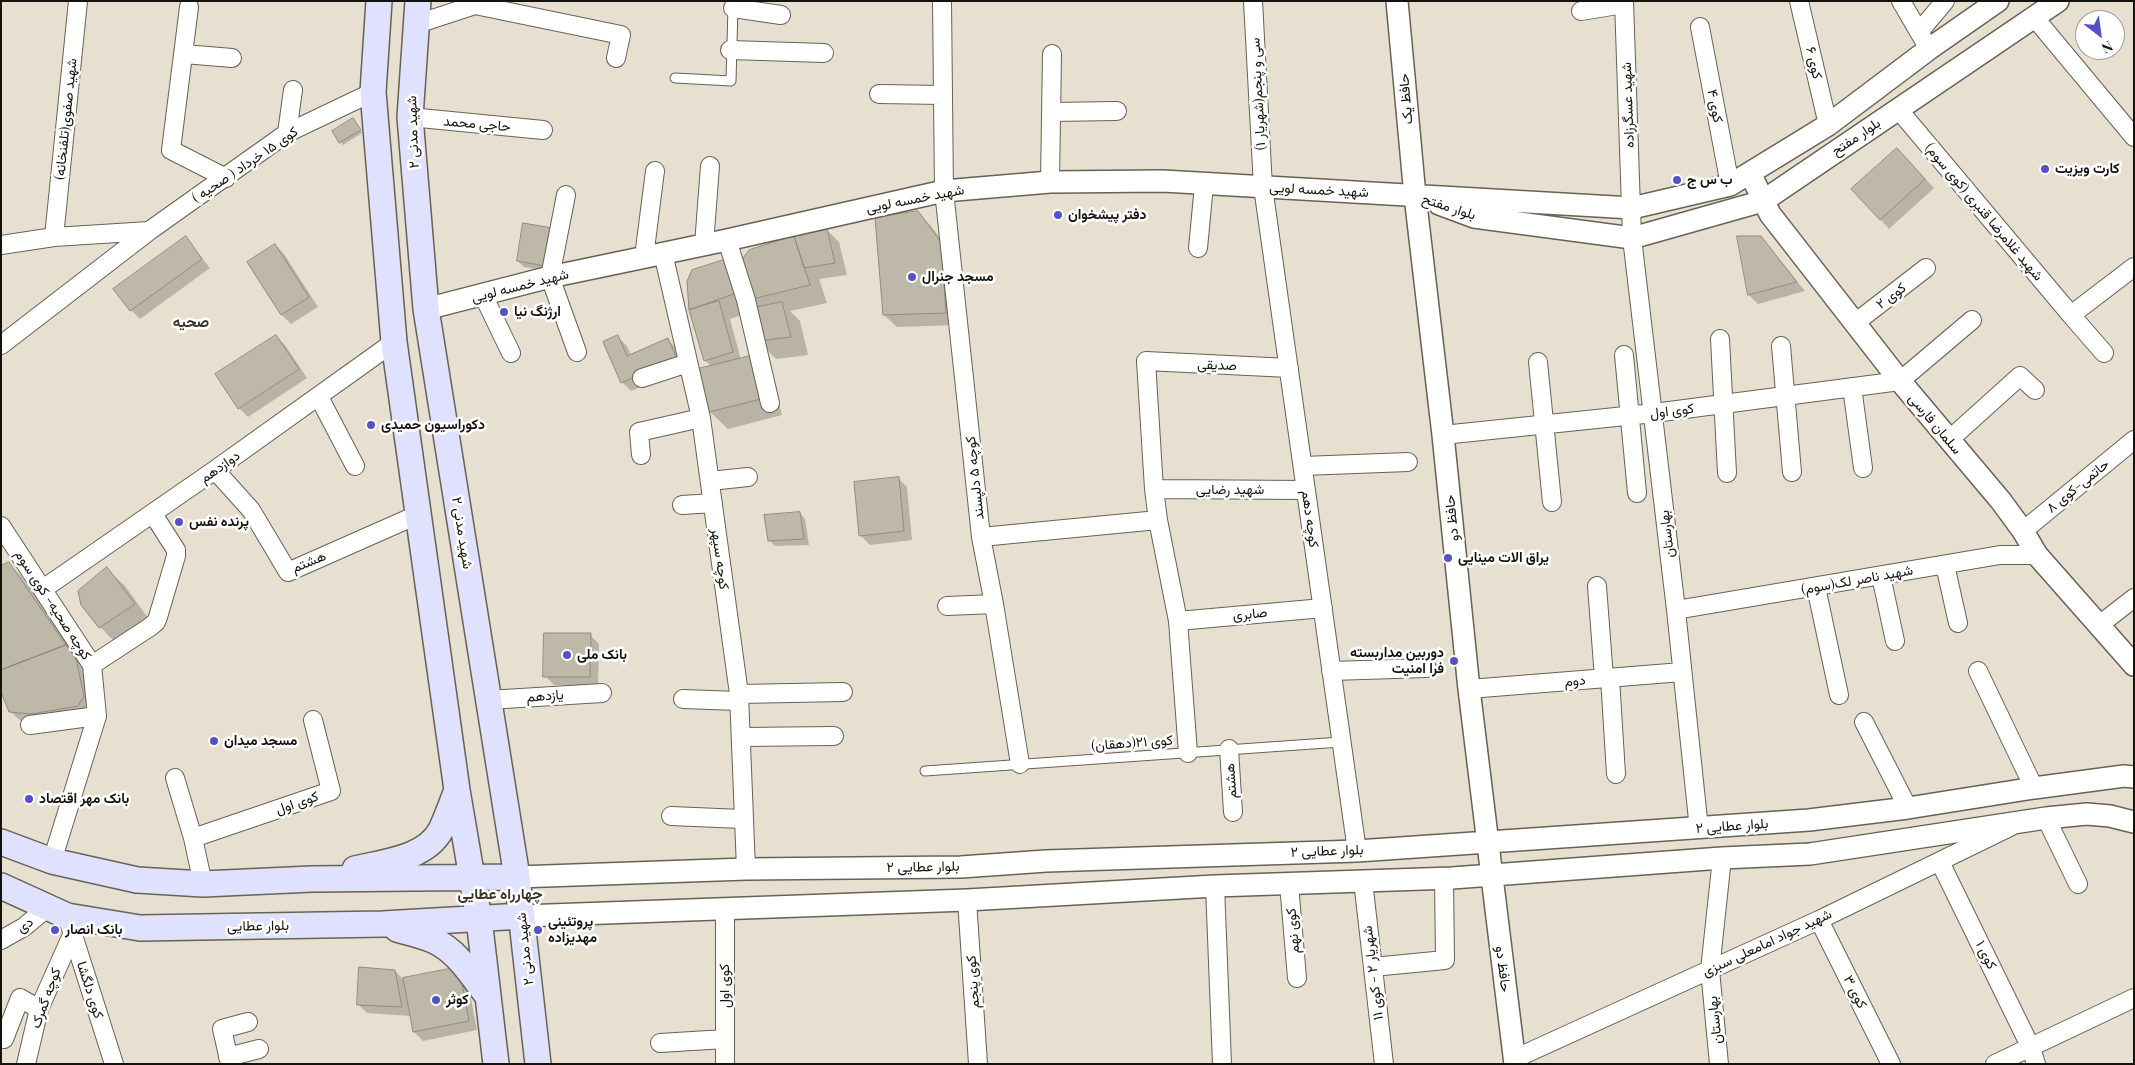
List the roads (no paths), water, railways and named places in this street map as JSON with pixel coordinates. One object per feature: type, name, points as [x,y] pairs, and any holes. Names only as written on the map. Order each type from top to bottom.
[{"type":"main road","points":[[380,1],[373,83],[394,342],[457,790],[479,919],[496,1064]]},
{"type":"main road","name":"شهید مدنی ۲","points":[[417,12],[411,122],[426,309],[517,877],[538,1064]]},
{"type":"main road","points":[[373,83],[394,88],[406,81],[413,71]]},
{"type":"main road","points":[[375,126],[386,107],[396,102],[406,108],[411,122]]},
{"type":"main road","points":[[312,880],[415,853],[434,839],[440,830],[457,790]]},
{"type":"main road","points":[[1,842],[52,861],[137,880],[203,884],[312,880],[517,877]]},
{"type":"main road","name":"بلوار عطایی","points":[[1,886],[62,919],[140,928],[383,924],[522,916]]},
{"type":"main road","points":[[383,924],[435,941],[451,952],[488,997]]},
{"type":"street","name":"شهید صفوی(تلفنخانه)","points":[[54,237],[78,1]]},
{"type":"street","name":"کوچه ۵ دلپسند","points":[[942,1],[944,191],[981,537],[1020,764]]},
{"type":"street","name":"سی و پنجم(شهریار ۱)","points":[[1253,1],[1263,187]]},
{"type":"street","name":"حافظ یک","points":[[1397,1],[1415,196]]},
{"type":"street","name":"کوی ۶","points":[[1799,1],[1828,125]]},
{"type":"street","points":[[1901,1],[1924,40]]},
{"type":"street","name":"بلوار مفتح","points":[[1415,196],[1632,208],[1730,185],[1828,125],[1924,40],[1998,1]]},
{"type":"street","name":"بلوار مفتح","points":[[1415,196],[1474,216],[1632,238],[1763,200],[2058,1]]},
{"type":"street","points":[[1581,11],[1624,2]]},
{"type":"street","name":"شهید عسگرزاده","points":[[1624,2],[1632,238]]},
{"type":"street","points":[[1924,40],[1944,2]]},
{"type":"street","points":[[417,12],[476,3],[621,35],[616,58]]},
{"type":"street","points":[[733,4],[781,15]]},
{"type":"street","points":[[189,7],[171,150],[226,178]]},
{"type":"street","points":[[2034,17],[2134,137]]},
{"type":"street","name":"کوی ۴","points":[[1700,27],[1730,185]]},
{"type":"street","points":[[730,50],[824,53]]},
{"type":"street","points":[[184,54],[232,58]]},
{"type":"street","points":[[1050,182],[1052,54]]},
{"type":"street","name":"کوی ۱۵ خرداد ( صحیه )","points":[[1,345],[148,231],[288,133],[373,83]]},
{"type":"street","points":[[288,133],[293,90]]},
{"type":"street","points":[[879,94],[943,95]]},
{"type":"street","name":"شهید غلامرضا قنبری (کوی سوم)","points":[[1898,109],[2104,353]]},
{"type":"street","points":[[1051,112],[1117,111]]},
{"type":"street","name":"حاجی محمد","points":[[411,122],[543,130]]},
{"type":"street","points":[[704,245],[710,166]]},
{"type":"street","points":[[654,255],[655,170]]},
{"type":"street","name":"سلمان فارسی","points":[[1750,173],[1770,214],[1855,323],[1948,440],[2001,501],[2023,531],[2037,555],[2134,665]]},
{"type":"street","name":"شهید خمسه لویی","points":[[426,309],[550,277],[728,240],[944,191],[1050,182],[1162,182],[1415,196]]},
{"type":"street","points":[[1198,248],[1204,185]]},
{"type":"street","name":"کوچه دهم","points":[[1263,187],[1357,851]]},
{"type":"street","points":[[566,195],[550,277],[577,352]]},
{"type":"street","name":"حافظ دو","points":[[1415,196],[1444,435],[1469,689],[1490,875],[1514,1062]]},
{"type":"street","points":[[1,245],[54,237],[148,231]]},
{"type":"street","name":"بهارستان","points":[[1632,238],[1654,413],[1699,829]]},
{"type":"street","points":[[728,240],[746,300],[770,403]]},
{"type":"street","name":"کوچه سپهر","points":[[654,255],[688,363],[701,418],[739,698],[742,737],[742,819],[746,869]]},
{"type":"street","points":[[2071,315],[2134,267]]},
{"type":"street","name":"کوی ۲","points":[[1855,323],[1926,268]]},
{"type":"street","points":[[483,295],[511,353]]},
{"type":"street","points":[[1900,380],[1972,320]]},
{"type":"street","points":[[1720,339],[1728,473]]},
{"type":"street","name":"دوازدهم","points":[[43,589],[153,514],[394,342]]},
{"type":"street","points":[[1781,346],[1792,472]]},
{"type":"street","points":[[1624,355],[1637,493]]},
{"type":"street","name":"صدیقی","points":[[1154,489],[1146,362],[1289,368]]},
{"type":"street","points":[[1538,362],[1552,502]]},
{"type":"street","points":[[642,378],[688,363]]},
{"type":"street","points":[[1948,440],[2020,376],[2035,390]]},
{"type":"street","name":"کوی اول","points":[[1444,435],[1630,416],[1900,380]]},
{"type":"street","points":[[1852,387],[1862,468]]},
{"type":"street","points":[[319,397],[355,466]]},
{"type":"street","points":[[641,455],[639,432],[701,418]]},
{"type":"street","name":"حاتمی-کوی ۸","points":[[2023,531],[2134,440]]},
{"type":"street","points":[[1303,466],[1408,462]]},
{"type":"street","name":"هشتم","points":[[215,470],[251,510],[288,572],[417,515]]},
{"type":"street","points":[[710,481],[748,477]]},
{"type":"street","points":[[1154,489],[1158,520],[1178,621],[1188,753]]},
{"type":"street","name":"شهید رضایی","points":[[1154,489],[1306,490]]},
{"type":"street","points":[[682,505],[713,503]]},
{"type":"street","points":[[92,665],[156,622],[176,556],[176,550],[153,514]]},
{"type":"street","points":[[981,537],[1158,520]]},
{"type":"street","name":"کوچه صحیه- کوی سوم","points":[[1,526],[7,547],[43,589],[92,665],[97,716],[52,861]]},
{"type":"street","name":"شهید ناصر لک(سوم)","points":[[1676,610],[2000,554],[2037,555]]},
{"type":"street","points":[[1945,564],[1958,623]]},
{"type":"street","points":[[1881,576],[1895,641]]},
{"type":"street","points":[[1596,586],[1616,774]]},
{"type":"street","points":[[1816,587],[1839,695]]},
{"type":"street","points":[[2098,626],[2134,598]]},
{"type":"street","points":[[947,606],[994,604]]},
{"type":"street","name":"صابری","points":[[1178,621],[1323,608]]},
{"type":"street","points":[[1331,671],[1427,668]]},
{"type":"street","points":[[1978,671],[2034,788]]},
{"type":"street","name":"دوم","points":[[1469,689],[1682,672]]},
{"type":"street","points":[[683,699],[843,692]]},
{"type":"street","name":"یازدهم","points":[[488,700],[602,693]]},
{"type":"street","points":[[30,725],[97,716]]},
{"type":"street","name":"کوی اول","points":[[193,838],[331,791],[313,720]]},
{"type":"street","points":[[1864,722],[1908,808]]},
{"type":"street","points":[[742,737],[834,736]]},
{"type":"street","name":"هشتم","points":[[1229,749],[1233,812]]},
{"type":"street","name":"بلوار عطایی ۲","points":[[517,877],[746,869],[962,867],[1046,861],[1357,851],[1487,841],[1699,829],[1809,820],[1908,808],[2130,773]]},
{"type":"street","points":[[175,778],[193,838],[203,884]]},
{"type":"street","points":[[1373,967],[1445,960],[1434,879],[1442,862],[1440,852],[1434,846],[1473,827],[1483,800]]},
{"type":"street","points":[[522,916],[967,900],[1215,886],[1434,879],[1722,858],[1810,854],[2046,818],[2087,814],[2110,816],[2134,822]]},
{"type":"street","points":[[671,816],[742,819]]},
{"type":"street","points":[[2046,818],[2078,884]]},
{"type":"street","points":[[1809,820],[1810,854]]},
{"type":"street","name":"شهید جواد امامعلی سبزی","points":[[1514,1062],[1819,920],[2017,823]]},
{"type":"street","name":"بهارستان","points":[[1719,1064],[1710,970],[1722,858]]},
{"type":"street","name":"کوی ۱","points":[[1940,862],[2034,1056]]},
{"type":"street","points":[[962,867],[967,900]]},
{"type":"street","name":"شهریار ۲ - کوی ۱۱","points":[[1363,881],[1384,1064]]},
{"type":"street","name":"کوی نهم","points":[[1289,884],[1297,978]]},
{"type":"street","points":[[1215,886],[1222,1064]]},
{"type":"street","name":"کوی پنجم","points":[[967,900],[978,1064]]},
{"type":"street","name":"کوی اول","points":[[725,908],[725,1064]]},
{"type":"street","name":"دی","points":[[1,940],[24,927],[62,919]]},
{"type":"street","name":"کوچه گمرک","points":[[26,1064],[62,919]]},
{"type":"street","name":"کوی دلگشا","points":[[62,919],[114,1064]]},
{"type":"street","name":"کوی ۳","points":[[1819,920],[1891,1064]]},
{"type":"street","points":[[4,1039],[20,998],[39,1009]]},
{"type":"street","points":[[1995,1064],[2034,1056],[2134,998]]},
{"type":"street","points":[[248,1022],[222,1029],[229,1060],[259,1049]]},
{"type":"street","points":[[660,1043],[725,1039]]},
{"type":"lane","points":[[675,78],[730,81],[733,4]]},
{"type":"lane","name":"کوی ۲۱(دهقان)","points":[[925,771],[1342,742]]},
{"type":"place","name":"کارت ویزیت","points":[[2045,169]]},
{"type":"place","name":"ب س ج","points":[[1677,180]]},
{"type":"place","name":"دفتر پیشخوان","points":[[1058,215]]},
{"type":"place","name":"مسجد جنرال","points":[[912,277]]},
{"type":"place","name":"ارژنگ نیا","points":[[504,312]]},
{"type":"place","name":"دکوراسیون حمیدی","points":[[371,425]]},
{"type":"place","name":"پرنده نفس","points":[[179,522]]},
{"type":"place","name":"یراق الات مینایی","points":[[1448,558]]},
{"type":"place","name":"بانک ملی","points":[[567,655]]},
{"type":"place","name":"دوربین مداربسته فرا امنیت","points":[[1454,661]]},
{"type":"place","name":"مسجد میدان","points":[[214,741]]},
{"type":"place","name":"بانک مهر اقتصاد","points":[[29,799]]},
{"type":"place","name":"بانک انصار","points":[[55,930]]},
{"type":"place","name":"پروتئينی مهديزاده","points":[[538,930]]},
{"type":"place","name":"کوثر","points":[[436,1000]]},
{"type":"district","name":"صحیه","points":[[191,322]]},
{"type":"district","name":"چهارراه عطایی","points":[[500,894]]}]
